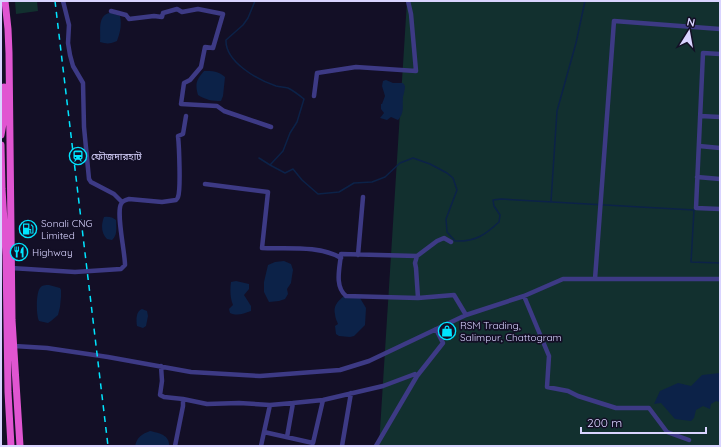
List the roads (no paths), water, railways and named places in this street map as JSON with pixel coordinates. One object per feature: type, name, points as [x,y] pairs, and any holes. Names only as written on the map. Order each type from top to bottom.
[{"type":"highway","points":[[6,1],[8,29],[11,268],[20,446]]},
{"type":"highway","points":[[1,135],[4,118],[5,50],[8,29]]},
{"type":"highway","points":[[1,116],[1,142]]},
{"type":"highway","points":[[1,145],[3,263],[11,446]]},
{"type":"street","points":[[64,1],[69,25],[68,42],[70,55],[73,66],[82,83],[89,180],[114,194],[122,202]]},
{"type":"street","points":[[314,96],[318,73],[356,67],[416,71],[411,14],[408,1]]},
{"type":"street","points":[[111,11],[126,15],[129,19],[154,16],[162,17],[163,13],[177,9],[182,12],[198,9],[223,14],[212,48],[205,47],[201,67],[190,80],[184,83],[181,104],[217,106],[224,111],[271,127]]},
{"type":"street","points":[[595,279],[614,21],[720,29]]},
{"type":"street","points":[[720,54],[703,53],[696,208],[720,209]]},
{"type":"street","points":[[11,268],[75,272],[121,270],[125,265],[119,209],[121,203],[125,200],[135,199],[162,202],[176,200],[180,185],[178,136],[183,134],[186,116]]},
{"type":"street","points":[[700,116],[720,117]]},
{"type":"street","points":[[699,146],[720,148]]},
{"type":"street","points":[[697,177],[720,179]]},
{"type":"street","points":[[205,184],[268,192],[262,248],[307,249],[333,253],[341,258]]},
{"type":"street","points":[[358,255],[363,197]]},
{"type":"street","points":[[418,298],[415,263],[417,256],[437,241],[444,238],[451,242]]},
{"type":"street","points":[[417,256],[341,254],[338,280],[342,293],[346,296],[418,298],[454,296],[466,315]]},
{"type":"street","points":[[14,346],[47,348],[191,372],[260,376],[340,370],[369,361],[466,315],[524,296],[563,279],[720,279]]},
{"type":"street","points":[[524,296],[549,356],[547,388],[568,392],[616,408],[649,408],[668,432],[689,440]]},
{"type":"street","points":[[376,446],[417,376],[443,343],[436,330]]},
{"type":"street","points":[[161,366],[162,381],[160,395],[164,397],[207,404],[238,403],[270,405],[323,400],[383,386],[415,374],[417,376]]},
{"type":"street","points":[[342,446],[351,393]]},
{"type":"street","points":[[175,446],[183,399]]},
{"type":"street","points":[[264,432],[313,443],[323,400]]},
{"type":"street","points":[[287,437],[293,403]]},
{"type":"street","points":[[261,446],[270,405]]},
{"type":"water","points":[[109,13],[120,16],[121,23],[119,35],[117,41],[104,43],[100,42],[100,25],[103,17]]},
{"type":"water","points":[[204,71],[215,72],[225,77],[221,101],[209,100],[198,95],[197,82]]},
{"type":"water","points":[[386,80],[393,83],[403,83],[405,86],[402,112],[398,120],[391,117],[387,120],[380,118],[384,113],[381,109],[381,104],[385,96],[382,86],[383,81]]},
{"type":"water","points":[[104,217],[110,217],[116,220],[116,233],[112,240],[107,239],[103,232],[102,223]]},
{"type":"water","points":[[284,261],[291,264],[293,270],[291,283],[287,289],[288,294],[285,299],[269,302],[264,292],[264,282],[268,265],[275,262]]},
{"type":"water","points":[[236,281],[249,284],[249,289],[244,295],[251,306],[251,311],[240,314],[230,313],[229,309],[233,305],[230,294],[231,282]]},
{"type":"water","points":[[45,285],[60,288],[61,297],[58,315],[48,323],[39,321],[37,304],[40,288]]},
{"type":"water","points":[[344,296],[360,298],[366,308],[365,325],[354,336],[350,337],[339,336],[336,334],[335,326],[338,324],[335,317],[335,306]]},
{"type":"water","points":[[142,309],[147,311],[148,316],[146,326],[143,328],[137,326],[137,316]]},
{"type":"water","points":[[720,373],[720,402],[716,401],[711,404],[710,409],[703,406],[696,410],[694,418],[691,421],[675,419],[661,403],[654,404],[660,391],[678,383],[691,386],[702,375]]},
{"type":"water","points":[[150,431],[166,437],[169,442],[169,446],[135,446],[140,436]]},
{"type":"waterway","points":[[255,1],[248,18],[243,25],[226,40],[227,48],[237,63],[252,75],[276,86],[288,88],[304,99],[297,122],[290,133],[283,151],[270,165]]},
{"type":"waterway","points":[[551,201],[557,111],[576,43],[585,1]]},
{"type":"waterway","points":[[259,158],[285,173],[293,169],[302,180],[318,194],[339,192],[354,183],[372,182],[385,177],[400,163],[413,158],[430,164],[453,178],[457,190],[446,219],[447,232],[455,241],[479,237],[499,222],[500,215],[494,206],[493,200],[501,199],[694,210],[691,262],[720,263]]},
{"type":"railway","points":[[55,1],[108,446]]},
{"type":"place","name":"ফৌজদারহাট","points":[[78,156]]},
{"type":"place","name":"Sonali CNG Limited","points":[[28,229]]},
{"type":"place","name":"Highway","points":[[19,252]]},
{"type":"place","name":"RSM Trading, Salimpur, Chattogram","points":[[447,331]]}]
